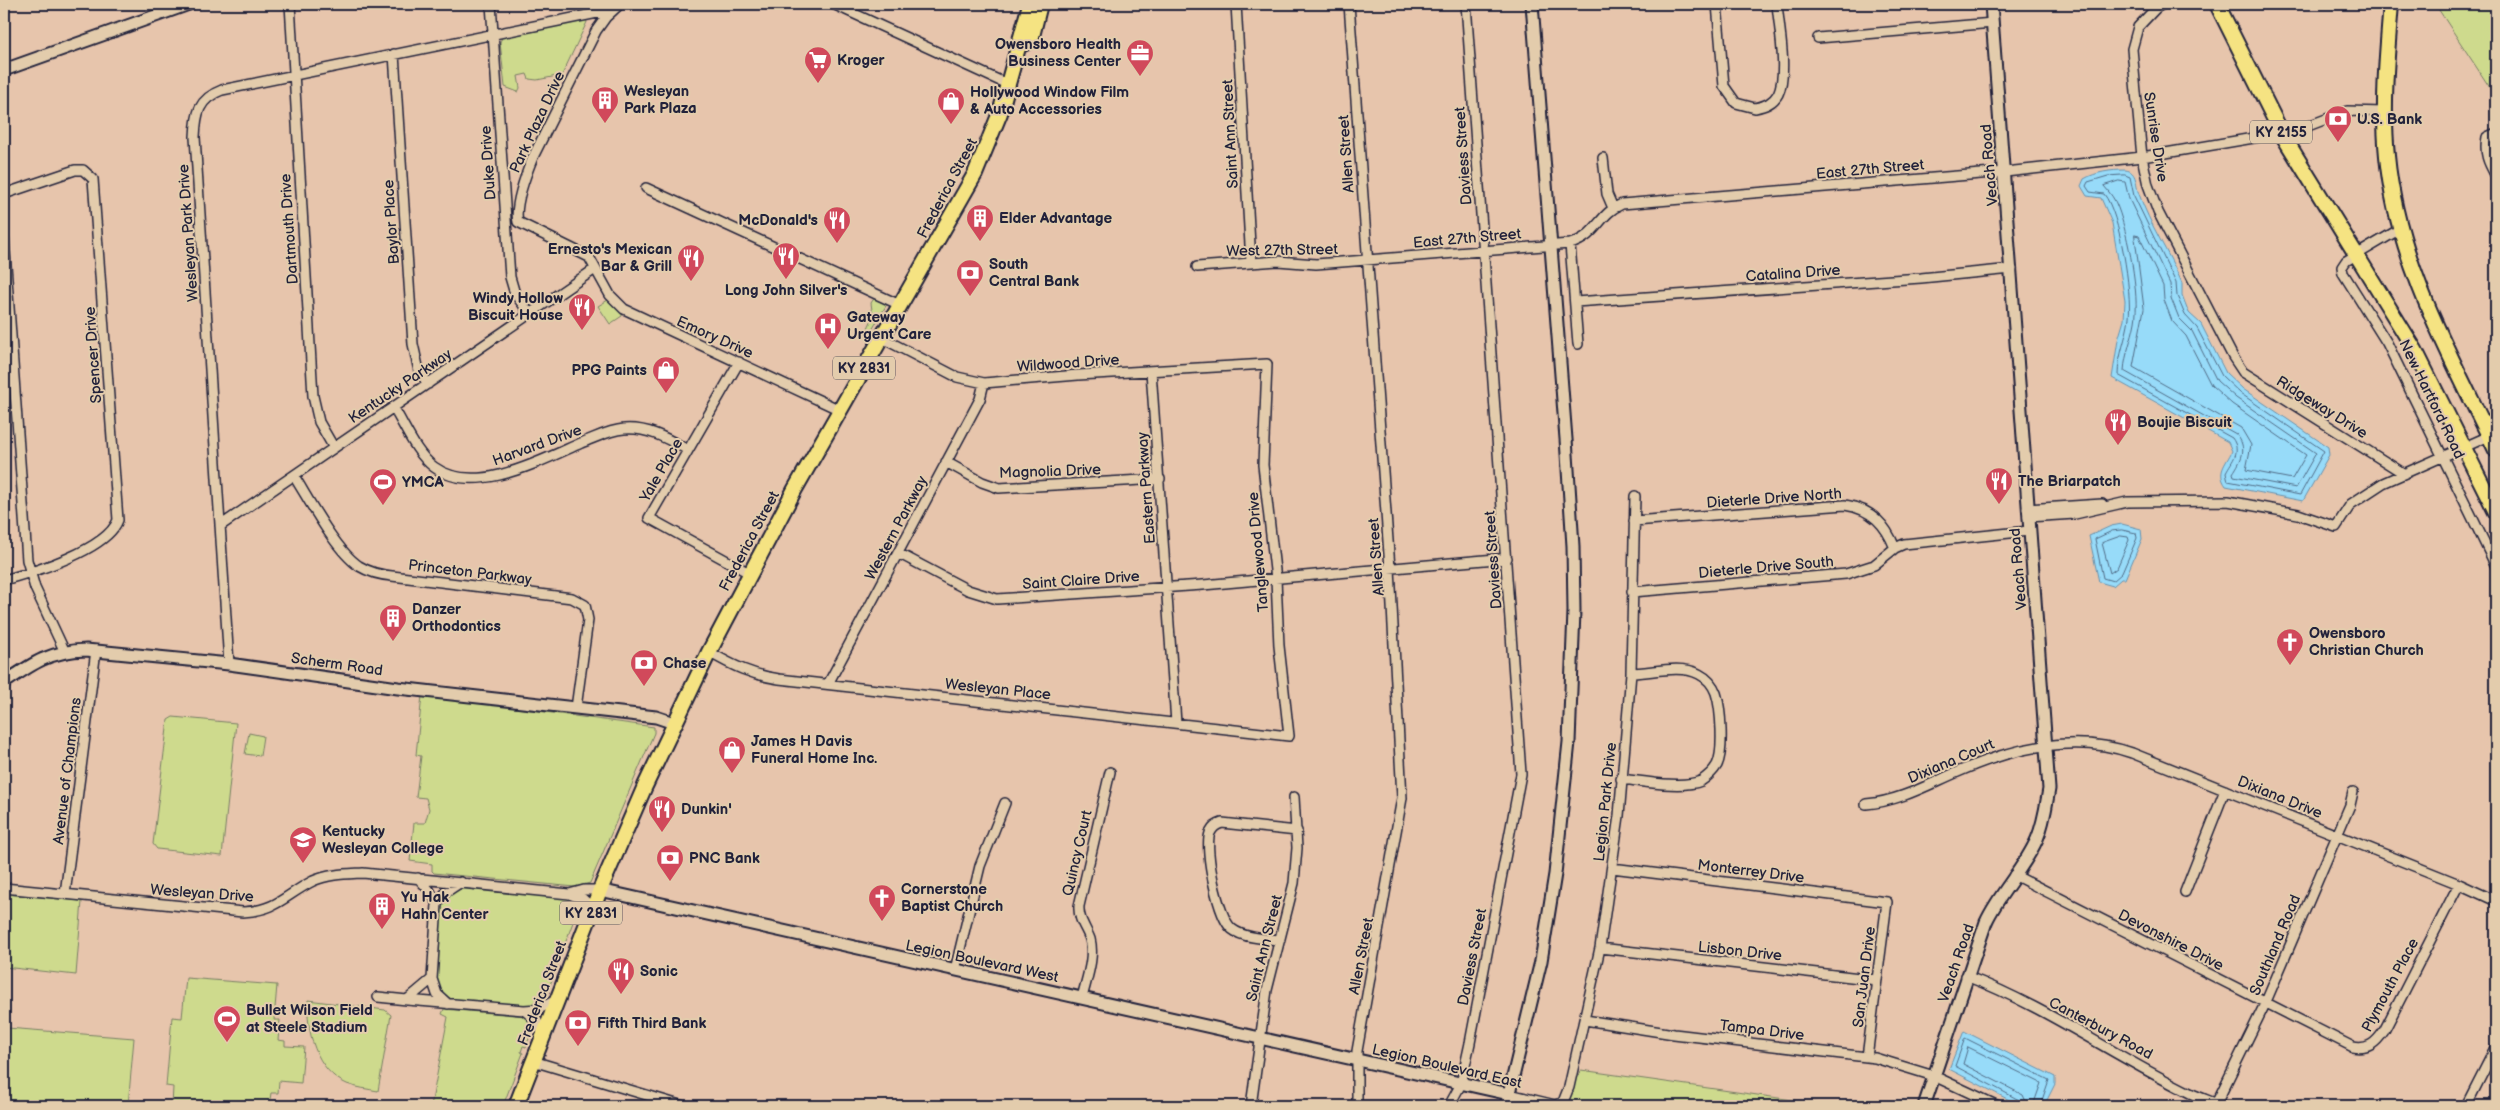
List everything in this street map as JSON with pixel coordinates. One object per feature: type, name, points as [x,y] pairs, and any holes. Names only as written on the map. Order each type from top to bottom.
[{"type":"main road","name":"Frederica Street","points":[[516,1106],[600,890],[674,723],[709,652],[749,573],[840,410],[976,174],[993,133],[1009,85],[1030,4]]},
{"type":"main road","points":[[1019,46],[1031,40],[1040,4]]},
{"type":"main road","name":"New Hartford Road","points":[[2217,4],[2282,134],[2415,350],[2496,512]]},
{"type":"main road","points":[[2391,4],[2384,112],[2389,174],[2400,229],[2422,294],[2494,440]]},
{"type":"street","points":[[4,70],[190,4]]},
{"type":"street","name":"Dartmouth Drive","points":[[290,4],[314,396],[319,422],[334,448]]},
{"type":"street","name":"Duke Drive","points":[[491,4],[510,277],[515,294],[530,314]]},
{"type":"street","name":"Park Plaza Drive","points":[[595,269],[589,257],[522,226],[517,218],[525,177],[533,157],[596,31],[612,10],[620,4]]},
{"type":"street","points":[[833,4],[1009,85]]},
{"type":"street","name":"Saint Ann Street","points":[[1236,4],[1251,262]]},
{"type":"street","name":"Allen Street","points":[[1349,4],[1390,568],[1402,798],[1360,1033],[1356,1106]]},
{"type":"street","name":"Daviess Street","points":[[1449,1106],[1461,1084],[1521,774],[1466,4]]},
{"type":"street","points":[[1506,1106],[1532,1004],[1548,918],[1563,808],[1571,698],[1574,611],[1573,546],[1552,246],[1532,4]]},
{"type":"street","points":[[1717,4],[1724,86],[1727,93],[1736,103],[1755,108],[1774,99],[1781,86],[1782,68],[1777,4]]},
{"type":"street","name":"Veach Road","points":[[1924,1106],[1966,976],[1992,910],[2036,840],[2045,815],[2049,789],[2029,531],[2005,172],[1991,4]]},
{"type":"street","name":"Sunrise Drive","points":[[2163,4],[2156,8],[2138,27],[2132,49],[2142,157],[2148,185],[2158,212],[2233,357]]},
{"type":"street","name":"Park Plaza Drive","points":[[494,33],[612,10]]},
{"type":"street","points":[[1818,38],[1993,24]]},
{"type":"street","name":"Wesleyan Park Drive","points":[[229,664],[196,116],[204,100],[222,90],[494,33]]},
{"type":"street","name":"Baylor Place","points":[[394,54],[412,344],[419,371],[428,384]]},
{"type":"street","name":"East 27th Street","points":[[1368,260],[1570,244],[1588,236],[1613,208],[1644,201],[2005,172],[2142,157],[2282,134],[2347,111],[2384,112]]},
{"type":"street","points":[[2496,133],[2487,137],[2485,148],[2487,161],[2496,176]]},
{"type":"street","points":[[1603,158],[1607,194],[1613,208]]},
{"type":"street","name":"Spencer Drive","points":[[4,194],[75,170],[83,170],[93,179],[117,490],[118,520],[110,533],[59,563],[30,573]]},
{"type":"street","points":[[646,188],[900,305]]},
{"type":"street","points":[[2357,254],[2400,229]]},
{"type":"street","points":[[4,237],[24,527],[30,573],[64,650]]},
{"type":"street","points":[[1570,244],[1578,344]]},
{"type":"street","name":"New Hartford Road","points":[[2357,254],[2343,263],[2343,273],[2387,342],[2496,566]]},
{"type":"street","name":"West 27th Street","points":[[1197,267],[1251,262],[1278,261],[1316,264],[1368,260]]},
{"type":"street","name":"Kentucky Parkway","points":[[220,526],[595,269]]},
{"type":"street","name":"Emory Drive","points":[[595,269],[610,295],[624,309],[840,410]]},
{"type":"street","name":"Catalina Drive","points":[[1575,302],[1921,278],[2012,269]]},
{"type":"street","name":"Wildwood Drive","points":[[882,338],[957,378],[984,383],[1267,364]]},
{"type":"street","name":"Ridgeway Drive","points":[[2233,357],[2243,372],[2254,381],[2403,473]]},
{"type":"street","name":"Yale Place","points":[[738,362],[649,518],[749,573]]},
{"type":"street","name":"Tanglewood Drive","points":[[1267,364],[1264,465],[1276,579],[1279,646],[1289,736]]},
{"type":"street","name":"Eastern Parkway","points":[[1151,371],[1176,723]]},
{"type":"street","name":"Western Parkway","points":[[828,684],[980,399],[984,383]]},
{"type":"street","name":"Harvard Drive","points":[[394,408],[425,457],[433,466],[455,476],[480,478],[507,473],[605,433],[625,429],[652,432],[688,450]]},
{"type":"street","points":[[2028,513],[2127,502],[2228,501],[2298,514],[2336,527],[2351,504],[2383,483],[2465,448],[2494,440]]},
{"type":"street","name":"Magnolia Drive","points":[[946,462],[982,482],[999,488],[1160,479]]},
{"type":"street","name":"Princeton Parkway","points":[[294,476],[341,548],[358,566],[369,571],[392,576],[572,598],[585,605],[588,620],[576,708]]},
{"type":"street","name":"Legion Park Drive","points":[[1560,1104],[1569,1087],[1585,1020],[1600,948],[1612,868],[1631,673],[1635,496]]},
{"type":"street","name":"Dieterle Drive North","points":[[1634,521],[1845,505],[1863,510],[1878,520],[1888,531],[1895,548]]},
{"type":"street","points":[[1895,548],[1917,542],[2029,531]]},
{"type":"street","name":"Dieterle Drive South","points":[[1632,592],[1846,574],[1874,565],[1895,548]]},
{"type":"street","name":"Saint Claire Drive","points":[[898,554],[987,598],[1019,598],[1167,588],[1507,558]]},
{"type":"street","points":[[4,580],[30,573]]},
{"type":"street","name":"Scherm Road","points":[[4,683],[38,661],[64,650],[96,650],[229,664],[398,688],[656,717],[674,723]]},
{"type":"street","name":"Avenue of Champions","points":[[65,894],[96,650]]},
{"type":"street","name":"Wesleyan Place","points":[[709,652],[738,669],[756,675],[1289,736]]},
{"type":"street","points":[[1621,780],[1692,784],[1700,781],[1713,771],[1720,756],[1718,703],[1716,694],[1707,679],[1691,671],[1682,670],[1631,673]]},
{"type":"street","name":"Dixiana Drive","points":[[2047,746],[2077,744],[2119,749],[2337,834],[2496,901]]},
{"type":"street","name":"Dixiana Court","points":[[1866,804],[1896,800],[1961,770],[2004,754],[2047,746]]},
{"type":"street","name":"Quincy Court","points":[[1082,998],[1090,964],[1091,946],[1082,923],[1079,906],[1110,772]]},
{"type":"street","points":[[2185,892],[2225,790]]},
{"type":"street","name":"Southland Road","points":[[2217,1105],[2265,1004],[2350,805],[2353,792]]},
{"type":"street","name":"Saint Ann Street","points":[[1250,1106],[1267,990],[1294,883],[1297,830],[1294,797]]},
{"type":"street","points":[[955,970],[980,866],[1005,803]]},
{"type":"street","points":[[1280,940],[1238,932],[1226,923],[1212,876],[1209,837],[1211,830],[1222,823],[1297,830]]},
{"type":"street","name":"Monterrey Drive","points":[[1612,868],[1887,902]]},
{"type":"street","name":"Wesleyan Drive","points":[[4,888],[243,912],[268,909],[311,882],[335,874],[363,873],[569,894],[583,899],[593,908]]},
{"type":"street","name":"Devonshire Drive","points":[[2014,875],[2316,1029]]},
{"type":"street","points":[[418,878],[430,891],[437,904],[432,979],[437,994],[448,1004]]},
{"type":"street","points":[[437,904],[446,892],[461,882]]},
{"type":"street","name":"Plymouth Place","points":[[2316,1029],[2360,1048],[2373,1044],[2379,1039],[2459,884]]},
{"type":"street","name":"Wesleyan Drive","points":[[569,894],[584,890],[600,890]]},
{"type":"street","name":"Legion Boulevard West","points":[[600,890],[1357,1061]]},
{"type":"street","name":"San Juan Drive","points":[[1867,1057],[1887,902]]},
{"type":"street","name":"Lisbon Drive","points":[[1600,948],[1877,980]]},
{"type":"street","name":"Canterbury Road","points":[[1966,976],[2076,1029],[2190,1093],[2217,1105]]},
{"type":"street","points":[[407,1000],[432,979]]},
{"type":"street","points":[[378,997],[524,1010],[540,1009],[556,1000]]},
{"type":"street","points":[[524,1010],[537,1021],[543,1035]]},
{"type":"street","name":"Tampa Drive","points":[[1585,1020],[1674,1034],[1867,1057],[1894,1062],[1934,1076],[1998,1106]]},
{"type":"street","points":[[2466,1106],[2496,1047]]},
{"type":"street","points":[[533,1061],[683,1106]]},
{"type":"street","name":"Legion Boulevard East","points":[[1357,1061],[1549,1104],[1560,1104]]},
{"type":"green space","points":[[2435,4],[2496,4],[2496,97]]},
{"type":"green space","points":[[585,18],[587,22],[562,75],[537,80],[529,79],[527,74],[518,76],[520,88],[518,92],[505,87],[500,42],[503,35]]},
{"type":"green space","points":[[875,297],[887,304],[872,330],[868,328],[873,317],[871,303]]},
{"type":"green space","points":[[608,300],[622,313],[622,316],[610,324],[598,306]]},
{"type":"green space","points":[[422,695],[654,727],[654,733],[590,883],[575,887],[434,873],[432,871],[432,864],[410,861],[414,823],[425,823],[429,809],[426,798],[416,797],[421,756],[416,755]]},
{"type":"green space","points":[[173,717],[236,723],[222,856],[157,849],[153,844],[168,720]]},
{"type":"green space","points":[[249,733],[263,736],[260,756],[245,754]]},
{"type":"green space","points":[[463,888],[569,897],[580,903],[546,996],[542,1002],[533,1007],[456,1000],[446,996],[439,989],[435,982],[440,906],[448,895]]},
{"type":"green space","points":[[4,894],[82,901],[76,975],[4,967]]},
{"type":"green space","name":"Bullet Wilson Field at Steele Stadium","points":[[186,978],[277,985],[274,1020],[280,1020],[278,1040],[285,1041],[285,1046],[304,1047],[301,1083],[279,1081],[278,1093],[271,1093],[269,1106],[172,1106],[173,1087],[166,1086],[172,1017],[182,1018]]},
{"type":"green space","points":[[308,1000],[385,1010],[391,1015],[378,1091],[347,1084],[336,1078],[328,1070],[315,1049],[311,1037]]},
{"type":"green space","points":[[444,1009],[526,1016],[534,1024],[526,1047],[523,1046],[521,1052],[523,1053],[503,1106],[431,1106],[448,1017],[442,1014]]},
{"type":"green space","points":[[7,1028],[134,1038],[128,1106],[48,1106],[4,1103]]},
{"type":"green space","points":[[1581,1070],[1835,1106],[1506,1106],[1509,1094],[1563,1102]]},
{"type":"water","points":[[2125,170],[2134,176],[2143,205],[2182,283],[2182,295],[2189,313],[2201,324],[2226,373],[2243,389],[2328,447],[2329,455],[2303,501],[2226,486],[2223,481],[2222,472],[2232,451],[2228,442],[2112,378],[2118,340],[2124,320],[2125,301],[2112,223],[2101,198],[2087,196],[2081,186],[2084,179],[2094,175],[2109,171]]},
{"type":"water","points":[[2122,524],[2141,529],[2142,539],[2125,579],[2121,579],[2113,586],[2099,582],[2089,536],[2111,526]]},
{"type":"water","points":[[1964,1031],[2055,1077],[2055,1084],[2044,1106],[2021,1106],[1949,1069]]},
{"type":"place","name":"Owensboro Health Business Center","points":[[1140,77]]},
{"type":"place","name":"Kroger","points":[[818,84]]},
{"type":"place","name":"Wesleyan Park Plaza","points":[[605,124]]},
{"type":"place","name":"Hollywood Window Film & Auto Accessories","points":[[951,125]]},
{"type":"place","name":"U.S. Bank","points":[[2338,143]]},
{"type":"place","name":"Elder Advantage","points":[[980,242]]},
{"type":"place","name":"McDonald's","points":[[837,244]]},
{"type":"place","name":"Long John Silver's","points":[[786,280]]},
{"type":"place","name":"Ernesto's Mexican Bar & Grill","points":[[691,282]]},
{"type":"place","name":"South Central Bank","points":[[970,297]]},
{"type":"place","name":"Windy Hollow Biscuit House","points":[[582,331]]},
{"type":"place","name":"Gateway Urgent Care","points":[[828,350]]},
{"type":"place","name":"PPG Paints","points":[[666,394]]},
{"type":"place","name":"Boujie Biscuit","points":[[2118,446]]},
{"type":"place","name":"The Briarpatch","points":[[1999,505]]},
{"type":"place","name":"YMCA","points":[[383,506]]},
{"type":"place","name":"Danzer Orthodontics","points":[[393,642]]},
{"type":"place","name":"Owensboro Christian Church","points":[[2290,666]]},
{"type":"place","name":"Chase","points":[[644,687]]},
{"type":"place","name":"James H Davis Funeral Home Inc.","points":[[732,774]]},
{"type":"place","name":"Dunkin'","points":[[662,833]]},
{"type":"place","name":"Kentucky Wesleyan College","points":[[303,864]]},
{"type":"place","name":"PNC Bank","points":[[670,882]]},
{"type":"place","name":"Cornerstone Baptist Church","points":[[882,922]]},
{"type":"place","name":"Yu Hak Hahn Center","points":[[382,930]]},
{"type":"place","name":"Sonic","points":[[621,995]]},
{"type":"place","name":"Bullet Wilson Field at Steele Stadium","points":[[227,1043]]},
{"type":"place","name":"Fifth Third Bank","points":[[578,1047]]}]
